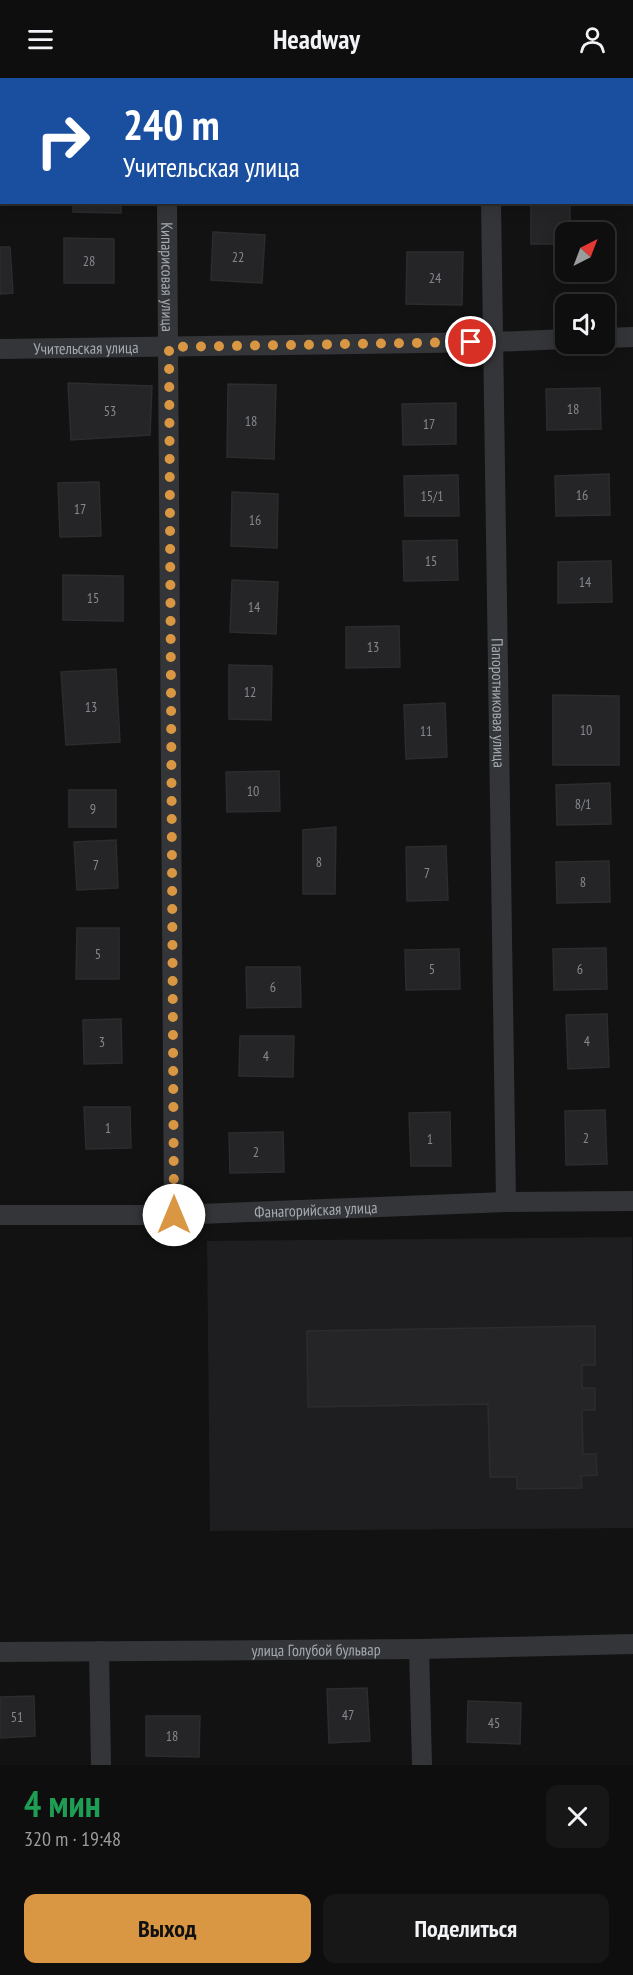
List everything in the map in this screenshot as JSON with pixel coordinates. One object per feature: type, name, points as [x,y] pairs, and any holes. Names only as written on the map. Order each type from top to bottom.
[{"type":"street","name":"Кипарисовая улица","points":[[167,204],[174,1215]]},
{"type":"street","name":"Папоротниковая улица","points":[[491,204],[507,1202]]},
{"type":"street","points":[[615,338],[633,337]]},
{"type":"street","name":"Учительская улица","points":[[0,349],[555,339]]},
{"type":"street","name":"Фанагорийская улица","points":[[0,1215],[174,1215],[507,1202],[633,1201]]},
{"type":"street","name":"улица Голубой бульвар","points":[[0,1652],[419,1649],[633,1644]]},
{"type":"street","points":[[419,1649],[422,1765]]},
{"type":"street","points":[[99,1651],[100,1765]]},
{"type":"shaded area","points":[[632,1237],[633,1528],[210,1531],[207,1241]]},
{"type":"building","points":[[73,204],[121,204],[121,213],[73,212]]},
{"type":"building","points":[[531,204],[570,204],[570,222],[555,222],[555,244],[531,244]]},
{"type":"building","points":[[213,232],[265,235],[262,283],[211,280]]},
{"type":"building","points":[[64,238],[114,239],[114,283],[64,283]]},
{"type":"building","points":[[0,247],[10,247],[13,293],[0,294]]},
{"type":"building","points":[[407,252],[463,252],[462,305],[406,304]]},
{"type":"building","points":[[68,383],[152,386],[150,435],[71,440]]},
{"type":"building","points":[[228,384],[276,385],[274,459],[227,457]]},
{"type":"building","points":[[600,388],[601,429],[547,430],[546,389]]},
{"type":"building","points":[[456,403],[456,444],[403,445],[402,404]]},
{"type":"building","points":[[609,474],[610,515],[556,516],[555,476]]},
{"type":"building","points":[[458,475],[459,516],[405,516],[404,476]]},
{"type":"building","points":[[99,482],[101,536],[60,537],[58,483]]},
{"type":"building","points":[[232,492],[278,494],[277,548],[231,546]]},
{"type":"building","points":[[457,540],[458,580],[404,581],[403,541]]},
{"type":"building","points":[[611,561],[612,602],[558,603],[558,562]]},
{"type":"building","points":[[63,575],[123,576],[123,621],[63,620]]},
{"type":"building","points":[[232,580],[278,582],[276,634],[230,632]]},
{"type":"building","points":[[399,626],[400,667],[346,668],[346,627]]},
{"type":"building","points":[[229,665],[272,666],[271,720],[229,719]]},
{"type":"building","points":[[116,669],[120,742],[66,745],[61,672]]},
{"type":"building","points":[[553,695],[619,696],[619,765],[553,765]]},
{"type":"building","points":[[445,703],[447,757],[406,759],[404,705]]},
{"type":"building","points":[[279,771],[280,811],[227,812],[226,772]]},
{"type":"building","points":[[610,783],[611,824],[557,825],[556,785]]},
{"type":"building","points":[[69,790],[116,790],[116,827],[69,827]]},
{"type":"building","points":[[336,827],[335,894],[303,894],[303,830]]},
{"type":"building","points":[[116,840],[118,888],[77,890],[74,842]]},
{"type":"building","points":[[446,846],[448,900],[407,901],[406,847]]},
{"type":"building","points":[[609,861],[610,902],[557,903],[556,862]]},
{"type":"building","points":[[77,928],[119,928],[119,979],[76,979]]},
{"type":"building","points":[[606,948],[607,989],[554,990],[553,949]]},
{"type":"building","points":[[459,949],[460,989],[406,990],[405,950]]},
{"type":"building","points":[[246,967],[300,967],[301,1007],[247,1008]]},
{"type":"building","points":[[607,1014],[609,1067],[568,1069],[566,1015]]},
{"type":"building","points":[[121,1019],[122,1063],[84,1064],[83,1020]]},
{"type":"building","points":[[240,1036],[294,1036],[293,1077],[239,1076]]},
{"type":"building","points":[[84,1107],[130,1107],[131,1148],[86,1149]]},
{"type":"building","points":[[605,1110],[607,1164],[566,1165],[565,1111]]},
{"type":"building","points":[[450,1112],[451,1166],[411,1166],[409,1113]]},
{"type":"building","points":[[283,1132],[284,1172],[230,1173],[229,1133]]},
{"type":"building","points":[[595,1326],[595,1365],[582,1365],[582,1388],[595,1388],[595,1410],[582,1410],[583,1454],[596,1454],[597,1475],[581,1476],[582,1488],[517,1489],[517,1477],[490,1477],[488,1404],[308,1407],[307,1331]]},
{"type":"building","points":[[367,1688],[370,1741],[329,1743],[327,1689]]},
{"type":"building","points":[[34,1696],[35,1736],[0,1738],[0,1697]]},
{"type":"building","points":[[468,1701],[521,1703],[520,1744],[467,1742]]},
{"type":"building","points":[[146,1716],[200,1716],[199,1757],[146,1756]]},
{"type":"route","points":[[174,1215],[169,347],[471,342]]}]
